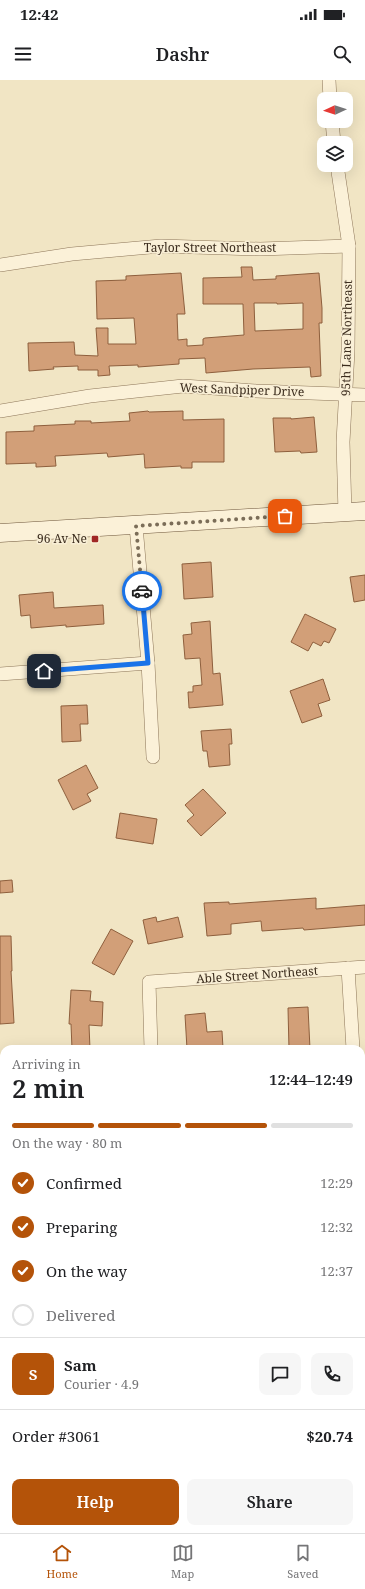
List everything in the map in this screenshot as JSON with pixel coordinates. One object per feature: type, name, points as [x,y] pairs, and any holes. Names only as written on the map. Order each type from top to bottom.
[{"type":"street","points":[[329,80],[330,92]]},
{"type":"street","name":"95th Lane Northeast","points":[[338,172],[349,246],[348,351],[344,442],[345,513]]},
{"type":"street","name":"Taylor Street Northeast","points":[[0,266],[72,254],[161,246],[260,249],[349,246]]},
{"type":"street","name":"West Sandpiper Drive","points":[[0,411],[90,396],[183,386],[365,395]]},
{"type":"street","points":[[0,534],[365,511]]},
{"type":"street","points":[[136,526],[148,663],[153,757]]},
{"type":"street","points":[[0,674],[148,663]]},
{"type":"street","name":"Able Street Northeast","points":[[151,1045],[149,982],[365,967]]},
{"type":"street","points":[[348,968],[353,1045]]},
{"type":"building","points":[[241,267],[252,267],[253,280],[276,279],[276,276],[319,273],[322,308],[322,323],[319,323],[321,376],[311,377],[310,367],[253,369],[206,373],[205,358],[179,359],[179,364],[138,367],[138,365],[109,366],[110,375],[98,376],[98,370],[78,370],[78,366],[53,367],[54,369],[29,371],[28,343],[74,342],[75,355],[98,356],[96,328],[108,328],[108,344],[136,344],[134,318],[97,319],[96,281],[126,280],[126,276],[181,273],[185,314],[177,314],[178,340],[187,339],[187,346],[203,345],[203,339],[205,338],[244,335],[243,304],[203,304],[203,278],[242,277]],"holes":[[[254,303],[303,303],[303,329],[255,331]]]},
{"type":"building","points":[[148,411],[183,411],[183,420],[224,419],[224,462],[192,462],[192,468],[181,468],[181,466],[145,468],[144,454],[108,457],[107,453],[55,456],[56,466],[36,467],[36,463],[6,464],[6,432],[34,431],[34,426],[75,424],[75,421],[91,421],[91,423],[130,421],[129,413]]},
{"type":"building","points":[[314,417],[317,452],[275,452],[273,418],[291,419]]},
{"type":"building","points":[[211,562],[213,597],[184,599],[182,564]]},
{"type":"building","points":[[365,575],[365,600],[354,602],[350,577]]},
{"type":"building","points":[[53,592],[54,608],[103,605],[104,624],[31,628],[30,615],[21,616],[19,595]]},
{"type":"building","points":[[305,614],[336,629],[329,643],[324,641],[321,646],[313,642],[308,651],[291,642]]},
{"type":"building","points":[[210,621],[213,674],[220,673],[223,705],[189,708],[188,692],[193,692],[193,686],[202,685],[200,658],[185,659],[183,635],[192,634],[191,623]]},
{"type":"building","points":[[323,679],[330,700],[318,704],[322,716],[302,723],[290,691]]},
{"type":"building","points":[[87,705],[88,724],[80,724],[81,741],[62,742],[61,706]]},
{"type":"building","points":[[231,729],[232,744],[229,744],[230,765],[209,767],[207,751],[203,751],[201,731]]},
{"type":"building","points":[[86,765],[98,788],[87,794],[91,801],[73,810],[58,780]]},
{"type":"building","points":[[203,789],[226,813],[201,836],[187,821],[194,815],[185,805]]},
{"type":"building","points":[[120,813],[157,819],[153,844],[116,838]]},
{"type":"building","points":[[12,880],[13,892],[0,893],[0,881]]},
{"type":"building","points":[[316,898],[316,909],[365,905],[365,925],[304,930],[303,928],[262,931],[261,921],[231,924],[231,934],[207,936],[204,903],[229,902],[229,904]]},
{"type":"building","points":[[156,917],[157,922],[178,917],[183,937],[148,944],[143,920]]},
{"type":"building","points":[[111,929],[133,941],[114,975],[92,963]]},
{"type":"building","points":[[0,936],[11,936],[11,971],[14,1023],[0,1024]]},
{"type":"building","points":[[71,990],[91,991],[90,1001],[103,1002],[102,1026],[89,1025],[90,1045],[72,1045],[71,1024],[69,1024]]},
{"type":"building","points":[[308,1007],[310,1045],[289,1045],[288,1008]]},
{"type":"building","points":[[205,1013],[207,1032],[222,1031],[223,1045],[187,1045],[185,1015]]},
{"type":"way so far","points":[[142,591],[136,526],[285,516]]},
{"type":"place","name":"96 Av Ne","points":[[95,539]]},
{"type":"route","points":[[44,671],[148,663],[142,591]]}]
